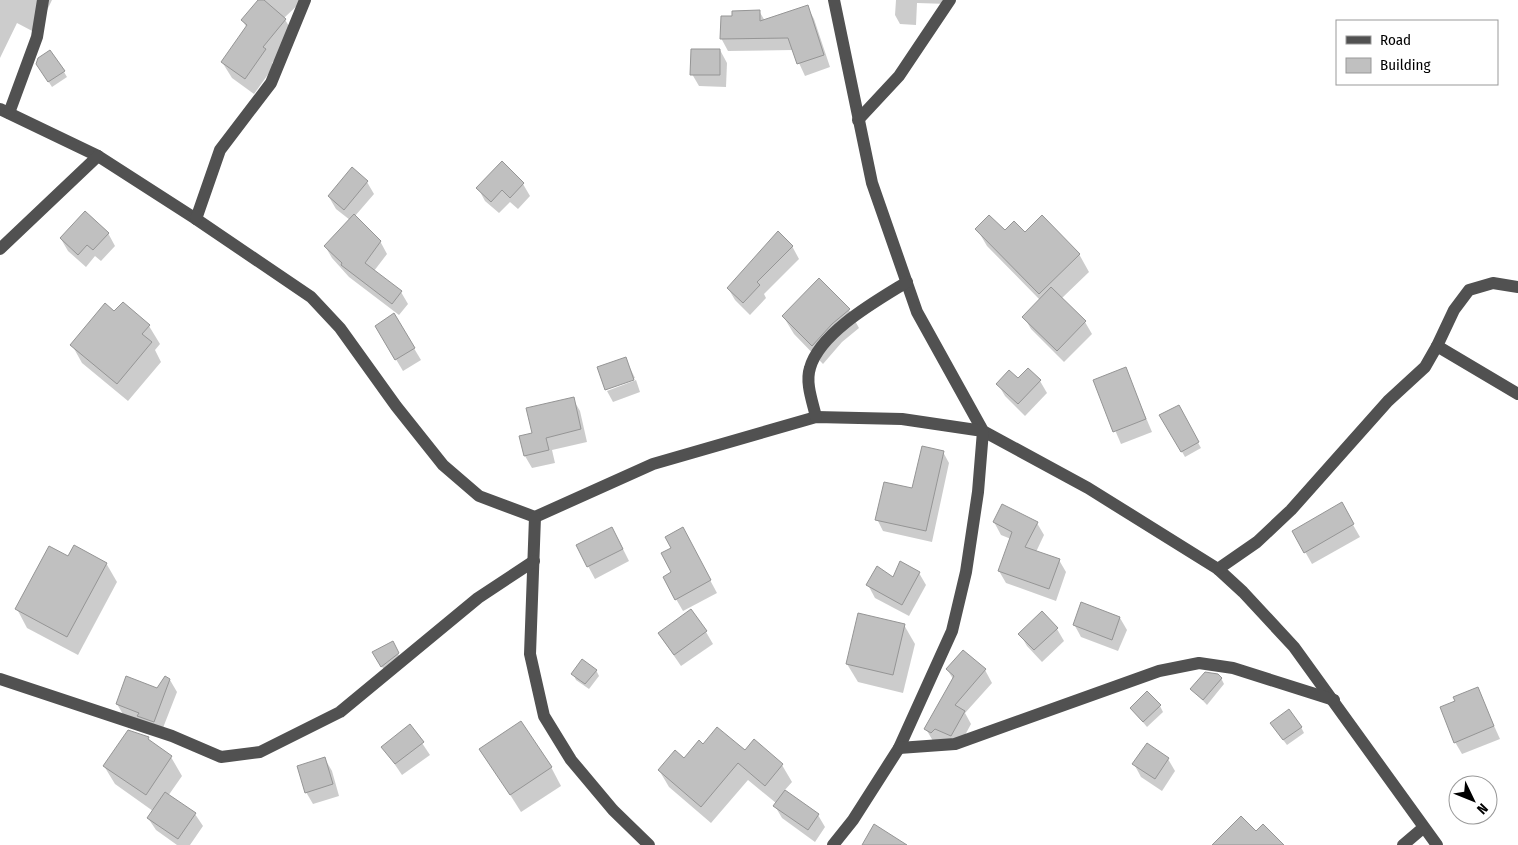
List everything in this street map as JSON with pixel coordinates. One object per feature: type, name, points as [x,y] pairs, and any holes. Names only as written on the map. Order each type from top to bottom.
[{"type":"street","points":[[43,0],[37,37],[4,111],[98,156],[196,219],[311,297],[340,328],[396,406],[442,465],[479,496],[535,517],[653,464],[816,418],[902,419],[983,432],[1088,488],[1218,569],[1243,592],[1294,646],[1334,700],[1422,828],[1437,845]]},
{"type":"street","points":[[196,219],[220,150],[271,83],[305,0]]},
{"type":"street","points":[[833,845],[853,820],[899,748],[952,632],[966,572],[978,492],[983,432],[917,312],[872,183],[834,0]]},
{"type":"street","points":[[858,120],[899,76],[950,0]]},
{"type":"street","points":[[0,249],[98,156]]},
{"type":"street","points":[[816,418],[809,386],[810,368],[823,345],[848,322],[907,282]]},
{"type":"street","points":[[1218,569],[1256,542],[1291,510],[1388,401],[1425,367],[1454,310],[1470,290],[1493,283],[1518,287]]},
{"type":"street","points":[[1437,346],[1518,394]]},
{"type":"street","points":[[535,517],[530,654],[544,716],[571,760],[613,810],[649,845]]},
{"type":"street","points":[[0,679],[172,736],[221,756],[260,752],[340,712],[478,598],[534,561]]},
{"type":"street","points":[[899,748],[955,744],[1159,670],[1198,663],[1233,668],[1334,700]]},
{"type":"street","points":[[1402,845],[1422,828]]},
{"type":"building","points":[[258,0],[264,0],[286,19],[263,47],[266,49],[245,79],[221,62],[247,25],[241,20]]},
{"type":"building","points":[[808,5],[824,55],[797,64],[788,38],[720,39],[721,16],[732,16],[732,11],[760,10],[760,21]]},
{"type":"building","points":[[691,49],[720,49],[720,75],[690,75]]},
{"type":"building","points":[[50,50],[65,71],[48,82],[36,64],[38,58]]},
{"type":"building","points":[[502,161],[524,183],[510,198],[502,190],[491,202],[476,188]]},
{"type":"building","points":[[352,167],[368,181],[344,210],[328,196]]},
{"type":"building","points":[[85,211],[109,233],[93,250],[87,245],[78,255],[60,238]]},
{"type":"building","points":[[354,214],[381,241],[365,263],[402,291],[392,304],[341,265],[342,263],[324,246]]},
{"type":"building","points":[[989,215],[1005,230],[1014,221],[1025,232],[1042,215],[1080,254],[1039,294],[975,229]]},
{"type":"building","points":[[778,231],[793,246],[757,282],[760,285],[743,303],[727,288]]},
{"type":"building","points":[[819,278],[850,309],[832,324],[812,346],[782,316]]},
{"type":"building","points":[[1051,287],[1086,321],[1057,351],[1022,317]]},
{"type":"building","points":[[123,302],[150,325],[142,334],[152,342],[117,384],[70,345],[105,303],[114,311]]},
{"type":"building","points":[[394,313],[415,348],[395,360],[375,326]]},
{"type":"building","points":[[626,357],[634,380],[605,390],[597,367]]},
{"type":"building","points":[[1126,367],[1146,419],[1113,432],[1093,380]]},
{"type":"building","points":[[1028,368],[1041,380],[1018,404],[996,384],[1009,370],[1018,378]]},
{"type":"building","points":[[574,397],[581,429],[546,438],[549,450],[524,456],[519,436],[532,433],[526,408]]},
{"type":"building","points":[[1179,405],[1199,442],[1181,452],[1159,415]]},
{"type":"building","points":[[922,446],[944,451],[926,531],[875,520],[884,482],[912,488]]},
{"type":"building","points":[[1342,502],[1354,524],[1304,553],[1292,531]]},
{"type":"building","points":[[1002,504],[1038,522],[1025,547],[1060,559],[1049,589],[998,571],[1012,532],[993,522]]},
{"type":"building","points":[[612,527],[623,549],[587,567],[576,545]]},
{"type":"building","points":[[683,527],[711,580],[675,600],[663,577],[671,572],[661,553],[671,548],[665,537]]},
{"type":"building","points":[[74,545],[107,563],[67,637],[15,609],[49,546],[68,556]]},
{"type":"building","points":[[900,561],[920,572],[902,605],[866,585],[877,566],[893,577]]},
{"type":"building","points":[[1081,602],[1120,617],[1112,640],[1073,625]]},
{"type":"building","points":[[691,609],[707,631],[674,655],[658,633]]},
{"type":"building","points":[[1042,611],[1058,628],[1034,650],[1018,634]]},
{"type":"building","points":[[858,613],[905,624],[893,675],[846,664]]},
{"type":"building","points":[[393,641],[399,653],[381,667],[372,652]]},
{"type":"building","points":[[963,650],[986,669],[955,705],[965,711],[951,736],[935,729],[931,733],[924,729],[954,676],[946,669]]},
{"type":"building","points":[[582,659],[597,670],[585,684],[571,674]]},
{"type":"building","points":[[1205,672],[1218,674],[1222,678],[1203,700],[1190,689]]},
{"type":"building","points":[[126,676],[157,688],[165,676],[170,679],[154,722],[137,716],[139,713],[116,704]]},
{"type":"building","points":[[1478,687],[1494,726],[1454,743],[1440,707],[1455,701],[1453,697]]},
{"type":"building","points":[[1147,691],[1161,705],[1143,722],[1130,708]]},
{"type":"building","points":[[1289,709],[1302,727],[1283,740],[1270,723]]},
{"type":"building","points":[[521,721],[552,767],[510,795],[479,749]]},
{"type":"building","points":[[410,724],[424,742],[395,764],[381,747]]},
{"type":"building","points":[[717,727],[745,750],[754,739],[783,764],[765,786],[738,763],[701,807],[658,770],[675,750],[684,758],[699,740],[703,744]]},
{"type":"building","points":[[128,730],[149,737],[148,739],[172,756],[146,795],[103,766]]},
{"type":"building","points":[[1147,743],[1169,758],[1155,779],[1132,764]]},
{"type":"building","points":[[325,757],[333,784],[305,793],[297,766]]},
{"type":"building","points":[[785,790],[819,814],[808,830],[773,806]]},
{"type":"building","points":[[165,792],[196,813],[178,839],[147,818]]},
{"type":"building","points":[[1241,816],[1256,831],[1263,824],[1284,845],[1212,845]]},
{"type":"building","points":[[874,824],[907,845],[862,845]]}]
